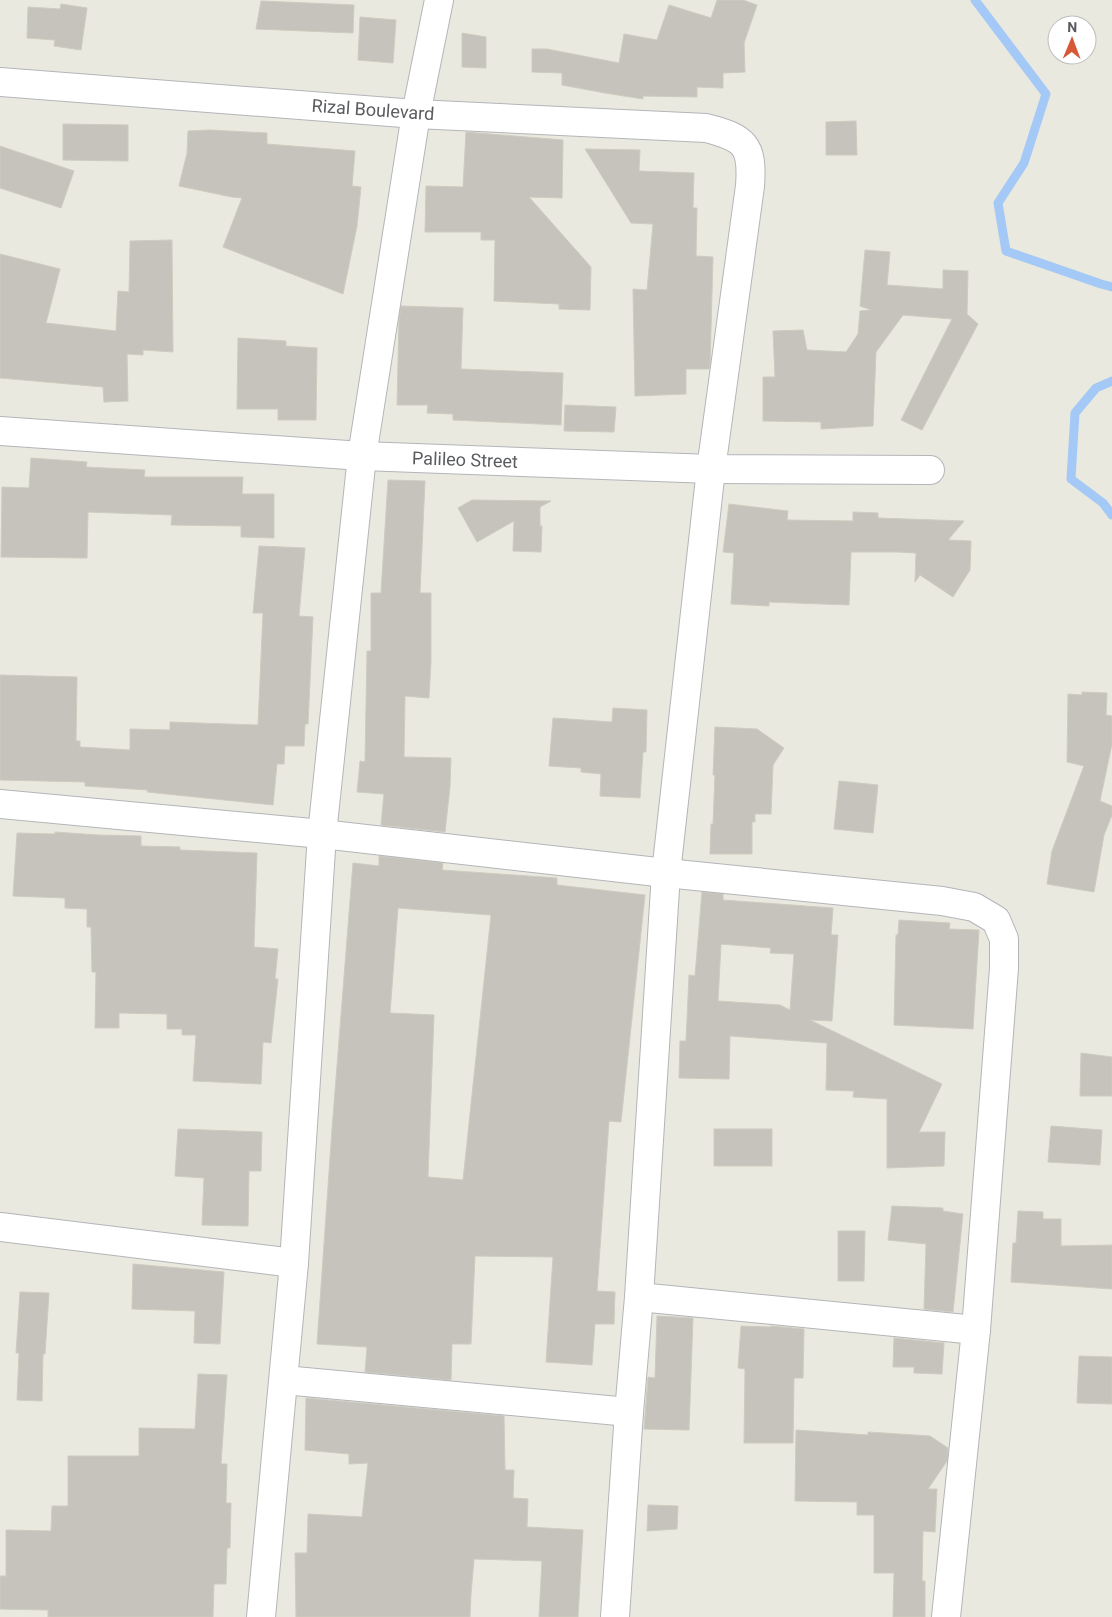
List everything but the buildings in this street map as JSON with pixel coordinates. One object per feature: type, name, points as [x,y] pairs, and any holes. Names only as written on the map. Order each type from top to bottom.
[{"type":"street","points":[[261,1617],[294,1263],[322,834],[362,456],[416,114],[439,0]]},
{"type":"street","name":"Rizal Boulevard","points":[[0,82],[416,114],[706,128],[728,133],[743,143],[750,154],[752,167],[711,469]]},
{"type":"street","name":"Palileo Street","points":[[0,431],[362,456],[711,469],[930,470]]},
{"type":"street","points":[[615,1617],[639,1297],[666,873],[711,469]]},
{"type":"street","points":[[0,804],[322,834],[666,873],[942,901],[974,907],[996,920],[1004,939],[1004,968],[976,1330],[946,1617]]},
{"type":"street","points":[[0,1226],[294,1263]]},
{"type":"street","points":[[639,1297],[976,1330]]},
{"type":"street","points":[[284,1380],[629,1412]]},
{"type":"waterway","points":[[975,0],[1046,94],[1024,163],[998,203],[1006,251],[1112,287]]},
{"type":"waterway","points":[[1112,381],[1096,388],[1075,413],[1071,479],[1103,503],[1112,515]]}]
